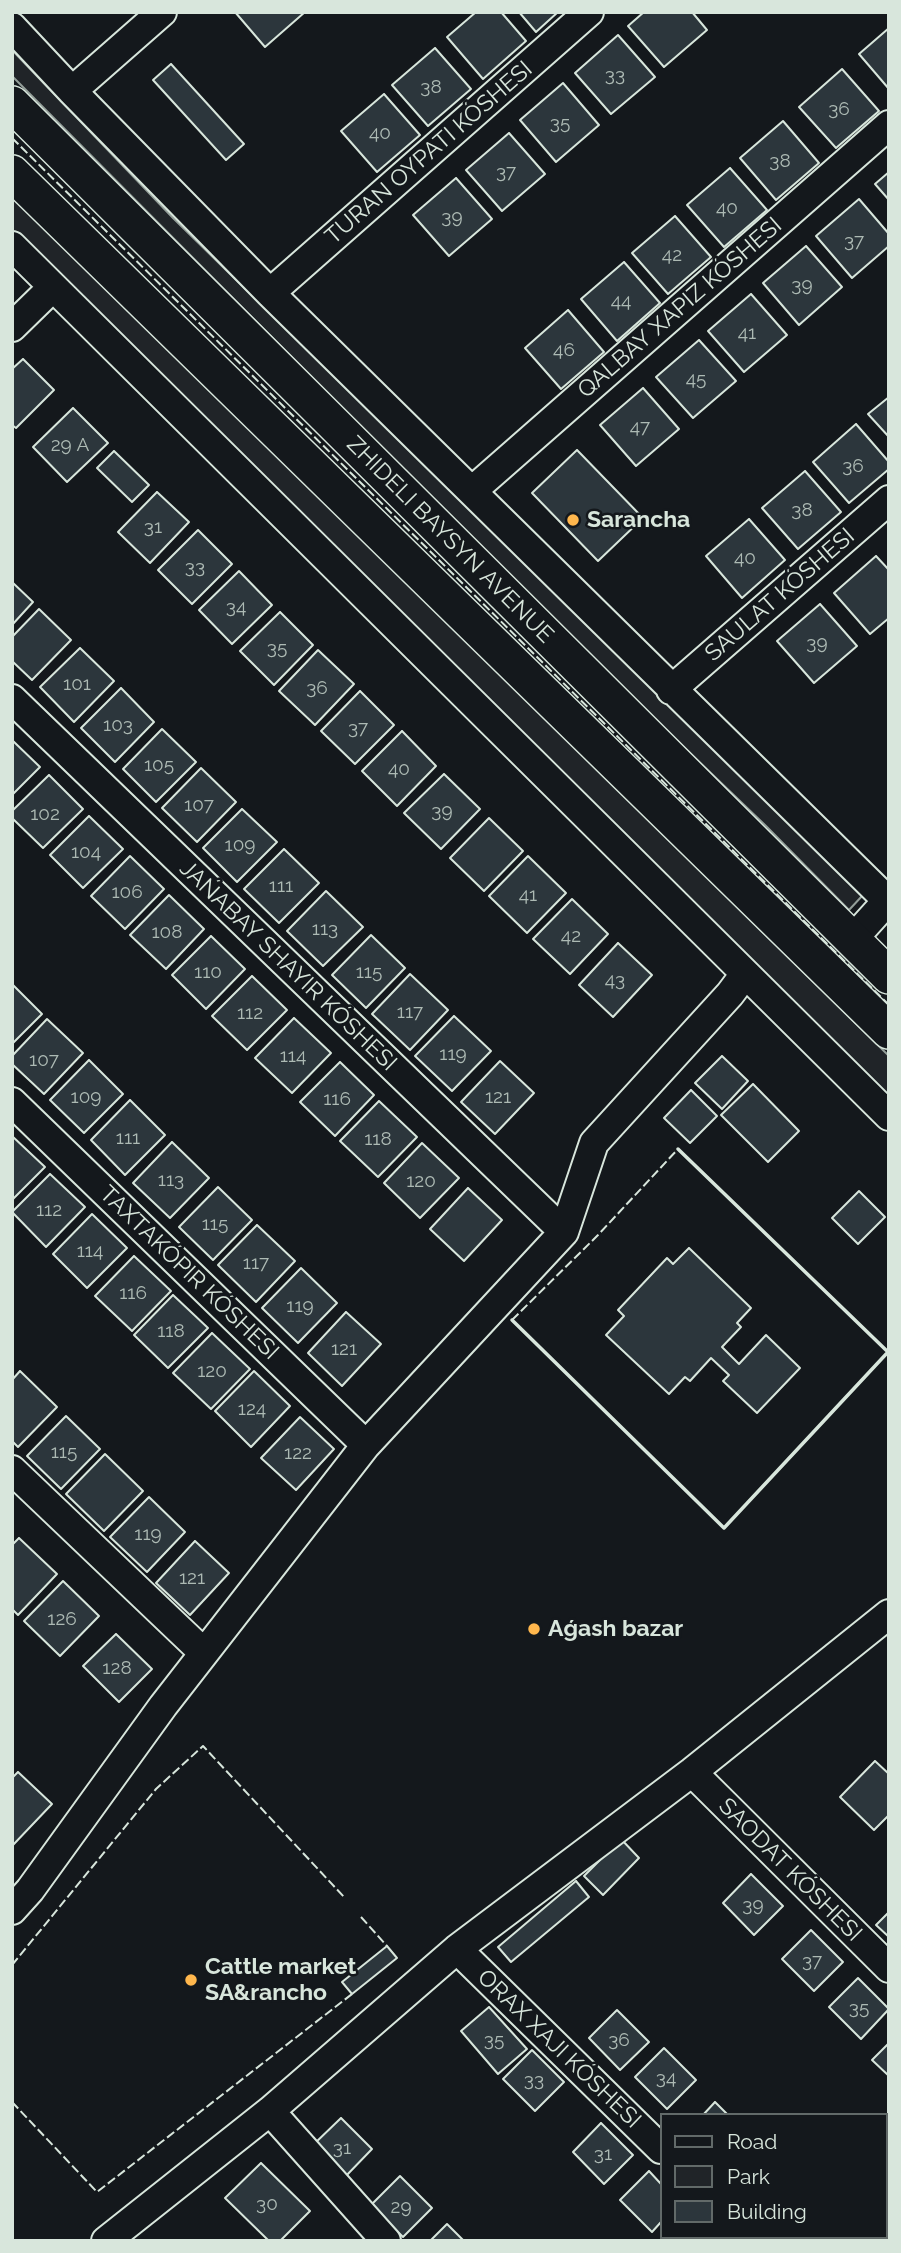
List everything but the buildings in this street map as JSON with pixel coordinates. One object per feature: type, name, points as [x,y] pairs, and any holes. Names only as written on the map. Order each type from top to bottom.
[{"type":"main road","name":"ZHIDELI BAYSYN AVENUE","points":[[12,104],[889,976]]},
{"type":"main road","name":"ZHIDELI BAYSYN AVENUE","points":[[12,173],[889,1031]]},
{"type":"street","points":[[72,91],[162,12]]},
{"type":"street","points":[[270,293],[589,12]]},
{"type":"street","points":[[12,27],[270,293],[888,901],[852,940]]},
{"type":"street","points":[[472,491],[889,125]]},
{"type":"street","points":[[12,246],[889,1116]]},
{"type":"street","points":[[12,327],[52,287]]},
{"type":"street","name":"SAULAT KÓSHESI","points":[[671,690],[889,500]]},
{"type":"street","points":[[12,699],[564,1232]]},
{"type":"street","points":[[18,1891],[366,1445],[564,1232],[594,1143],[746,974]]},
{"type":"street","name":"TAXTAKÓPIR KÓSHESI","points":[[12,1102],[366,1445]]},
{"type":"street","points":[[12,1470],[204,1653]]},
{"type":"street","points":[[106,2241],[270,2111],[457,1949],[692,1772],[889,1614]]},
{"type":"street","name":"SAODAT KÓSHESI","points":[[692,1772],[889,1968]]},
{"type":"street","points":[[457,1949],[660,2148]]},
{"type":"street","points":[[270,2111],[386,2241]]},
{"type":"green space","points":[[12,50],[173,218],[863,895],[849,910],[590,657],[12,76]]},
{"type":"green space","points":[[12,195],[889,1056],[889,1099],[12,230]]},
{"type":"fence","points":[[12,138],[889,1005]]},
{"type":"fence","points":[[512,1320],[598,1235],[678,1149]]},
{"type":"fence","points":[[12,1965],[156,1789],[203,1746],[345,1898]]},
{"type":"fence","points":[[361,1917],[387,1946]]},
{"type":"fence","points":[[12,2102],[97,2192],[352,1994]]},
{"type":"wall","points":[[512,1320],[724,1528],[888,1352],[678,1149]]},
{"type":"place","name":"Sarancha","points":[[573,520]]},
{"type":"place","name":"Aǵash bazar","points":[[534,1629]]},
{"type":"place","name":"Cattle market SA&rancho","points":[[191,1980]]}]
